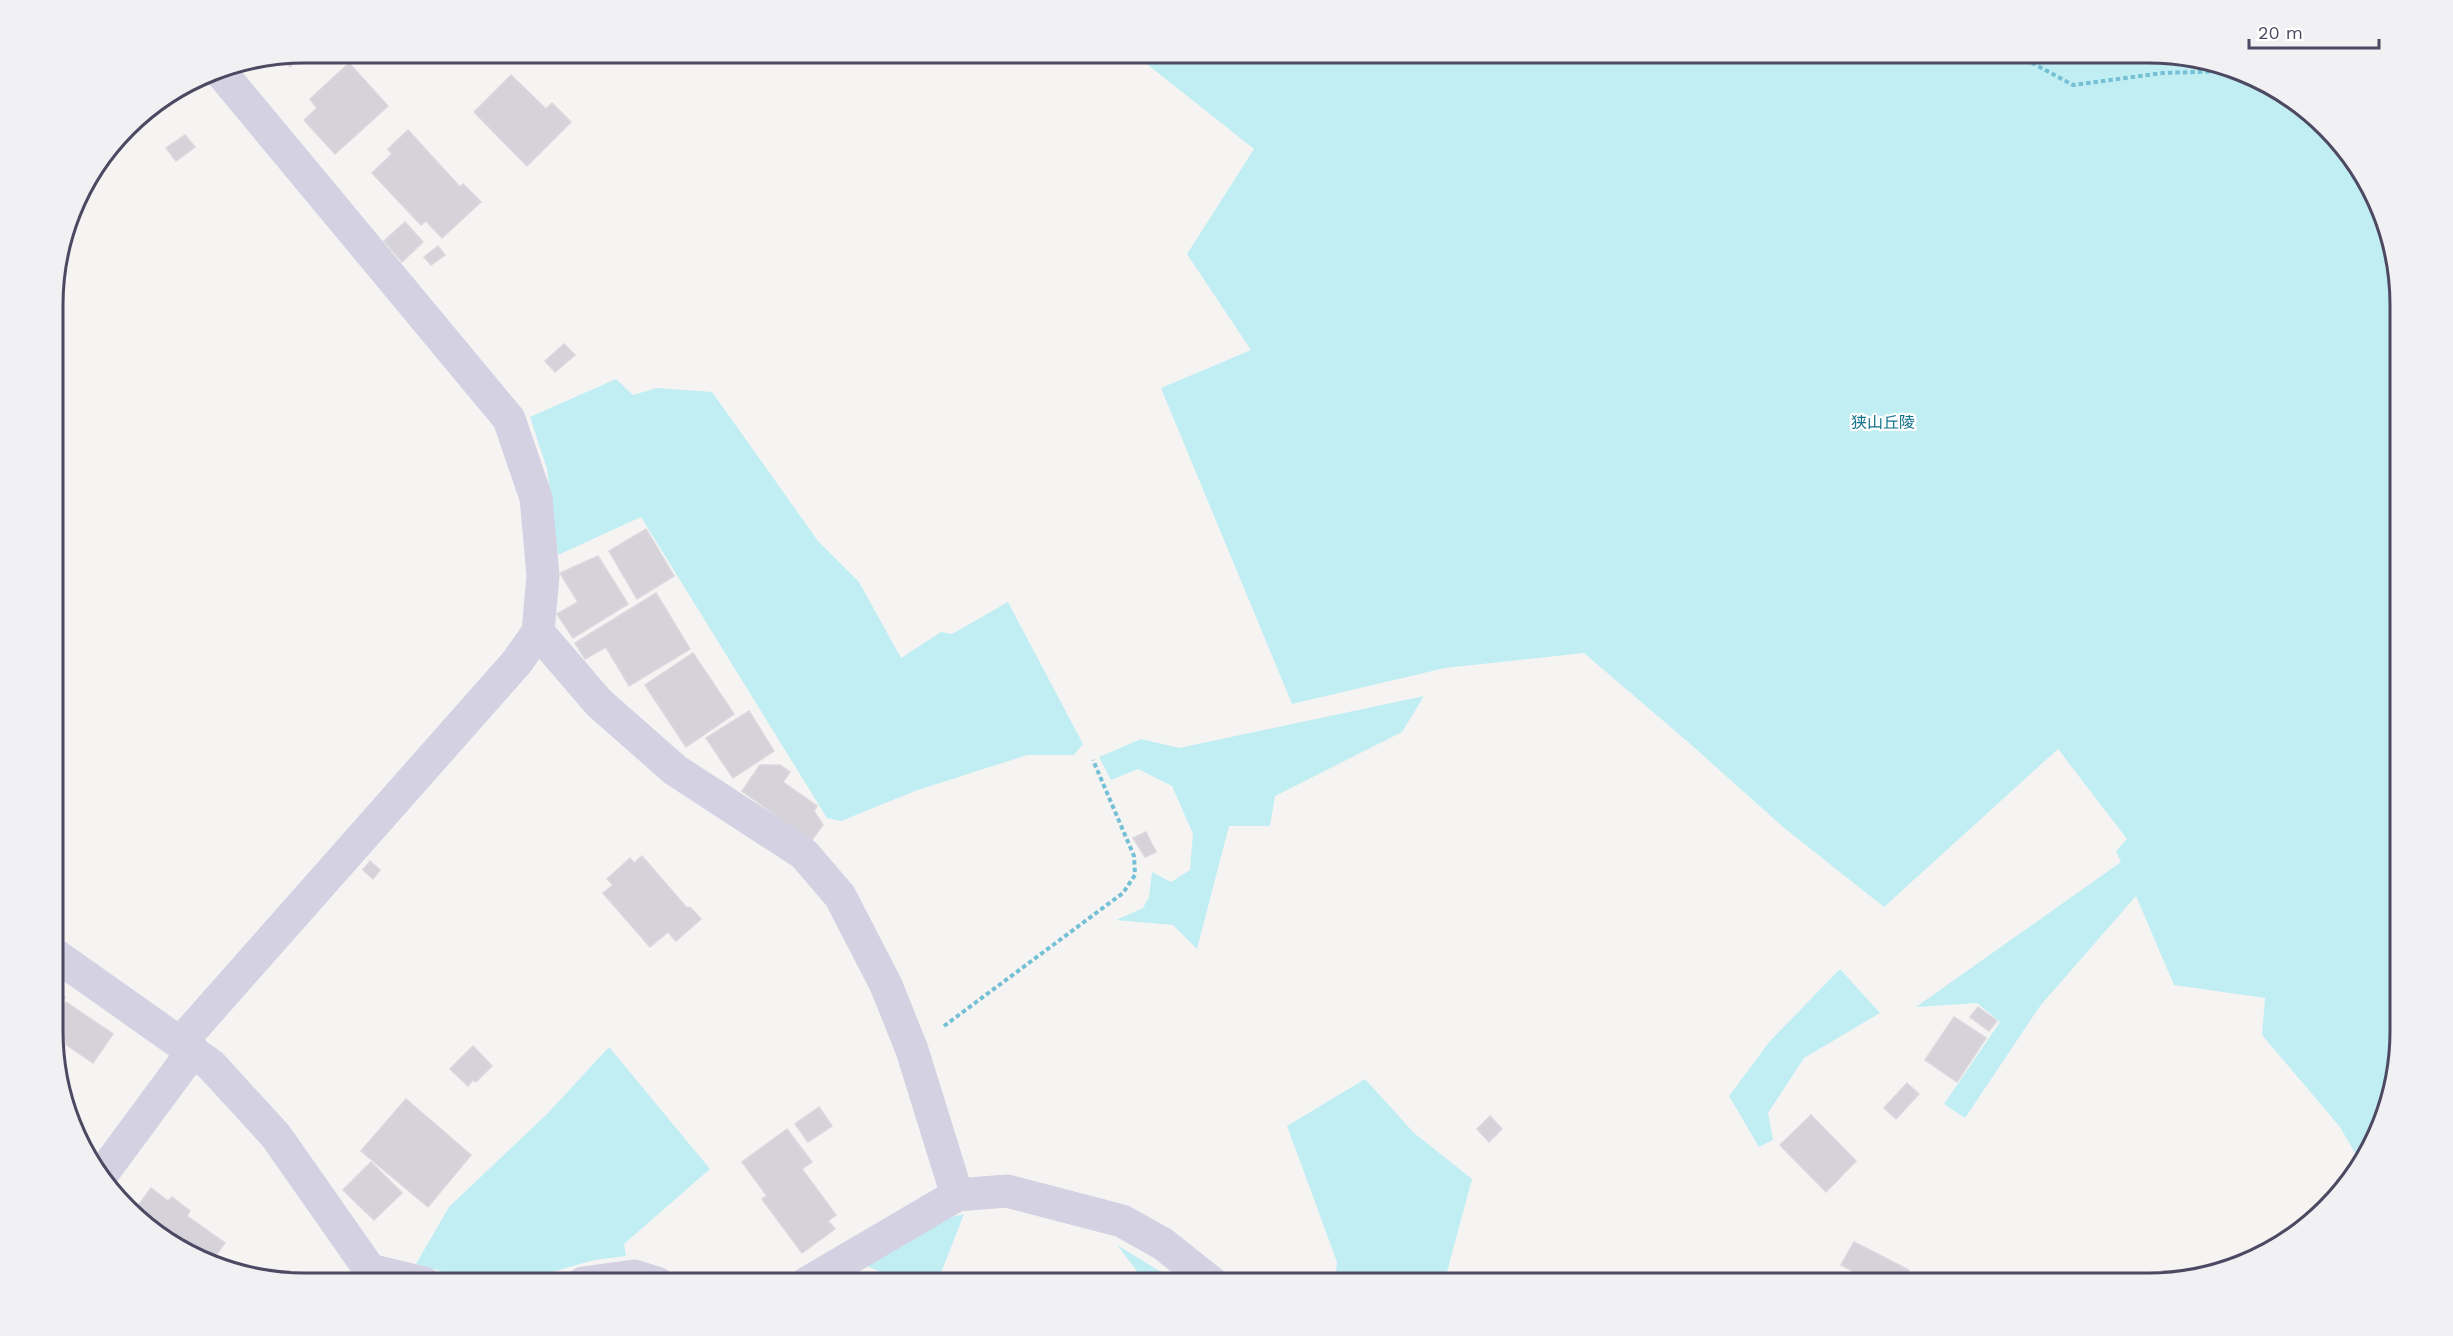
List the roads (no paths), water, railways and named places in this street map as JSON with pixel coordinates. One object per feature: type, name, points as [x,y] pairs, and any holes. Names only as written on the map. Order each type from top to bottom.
[{"type":"street","points":[[106,1168],[187,1047],[517,662],[538,632],[543,575],[536,498],[509,419],[225,77]]},
{"type":"street","points":[[538,632],[599,703],[675,770],[804,854],[840,896],[886,985],[912,1050],[957,1195]]},
{"type":"street","points":[[63,960],[211,1065],[276,1136],[371,1273]]},
{"type":"street","points":[[824,1273],[957,1195],[1007,1191],[1122,1221],[1163,1244],[1199,1273]]},
{"type":"park label","name":"狭山丘陵","points":[[1883,422]]}]
